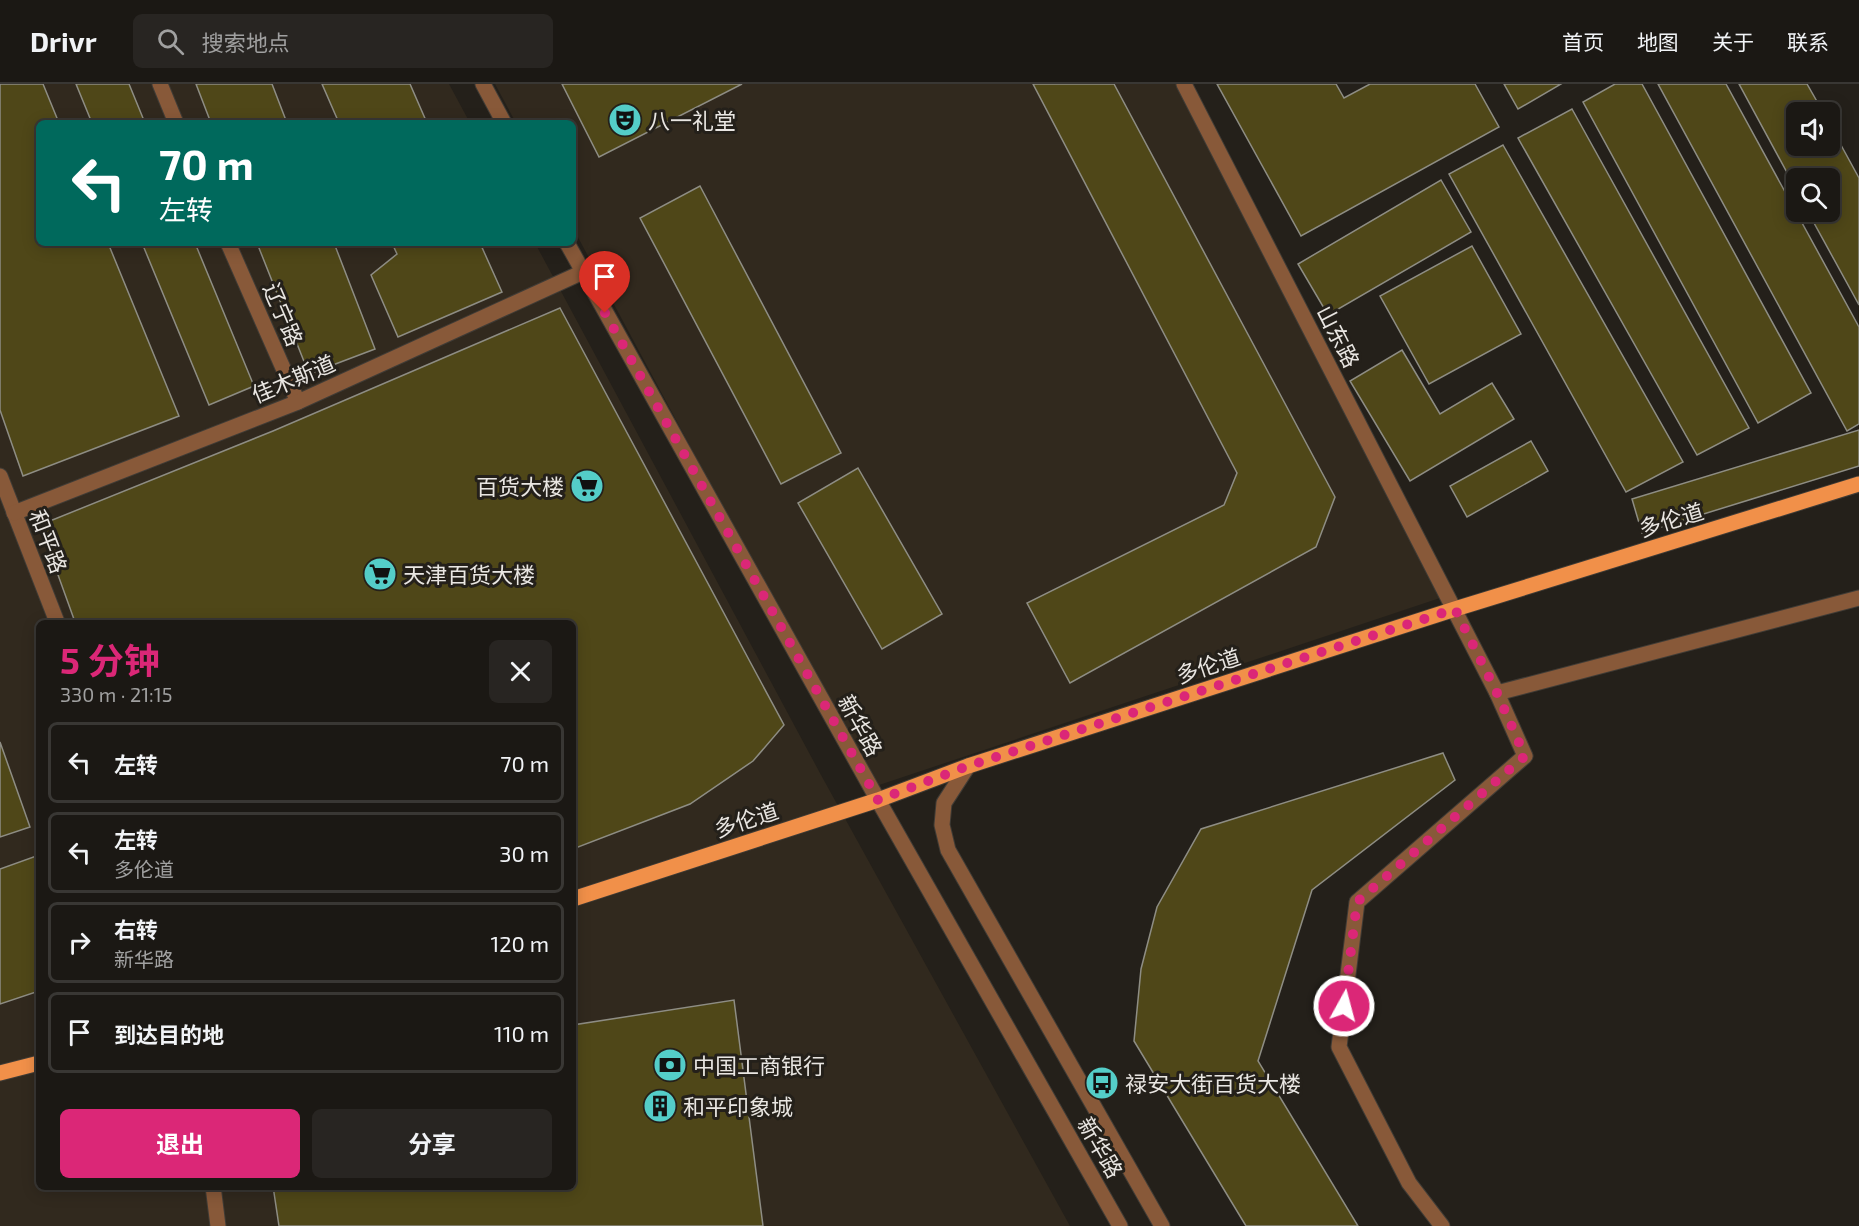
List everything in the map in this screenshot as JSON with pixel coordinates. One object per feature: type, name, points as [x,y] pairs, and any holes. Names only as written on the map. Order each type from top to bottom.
[{"type":"main road","name":"多伦道","points":[[576,898],[878,800],[968,766],[1455,609],[1859,484]]},
{"type":"main road","points":[[0,1073],[36,1064]]},
{"type":"street","points":[[160,84],[176,120]]},
{"type":"street","points":[[483,84],[502,120]]},
{"type":"street","name":"山东路","points":[[1184,84],[1455,609],[1497,693],[1525,756],[1357,902],[1338,1047],[1409,1184],[1442,1226]]},
{"type":"street","name":"辽宁路","points":[[229,246],[298,402]]},
{"type":"street","name":"新华路","points":[[569,246],[878,800],[1120,1226]]},
{"type":"street","name":"佳木斯道","points":[[14,513],[298,402],[583,272]]},
{"type":"street","name":"和平路","points":[[0,476],[56,620]]},
{"type":"street","points":[[1497,693],[1859,598]]},
{"type":"street","name":"新华路","points":[[968,766],[944,802],[942,825],[948,850],[1162,1226]]},
{"type":"street","points":[[214,1190],[218,1226]]},
{"type":"shaded area","points":[[0,84],[449,84],[468,120],[36,120],[36,246],[537,246],[821,775],[1070,1226],[0,1226]]},
{"type":"shaded area","points":[[495,84],[1181,84],[1443,597],[873,787],[576,234],[576,120],[514,120]]},
{"type":"building","points":[[0,84],[43,84],[58,120],[36,120],[36,246],[109,246],[179,416],[23,476],[0,410]]},
{"type":"building","points":[[76,84],[129,84],[144,120],[91,120]]},
{"type":"building","points":[[196,84],[272,84],[286,120],[210,120]]},
{"type":"building","points":[[322,84],[410,84],[426,120],[338,120]]},
{"type":"building","name":"八一礼堂","points":[[562,84],[742,84],[599,157]]},
{"type":"building","points":[[1033,84],[1114,84],[1335,497],[1316,547],[1070,683],[1027,603],[1224,505],[1237,473]]},
{"type":"building","points":[[1217,84],[1336,84],[1344,98],[1370,84],[1475,84],[1499,127],[1301,236]]},
{"type":"building","points":[[1504,84],[1561,84],[1518,109]]},
{"type":"building","points":[[1615,84],[1642,84],[1811,393],[1758,423],[1583,102]]},
{"type":"building","points":[[1658,84],[1726,84],[1786,194],[1786,222],[1802,222],[1859,327],[1859,424],[1847,431]]},
{"type":"building","points":[[1739,84],[1807,84],[1817,102],[1786,102],[1786,156],[1840,156],[1840,143],[1859,178],[1859,305],[1813,222],[1840,222],[1840,168],[1786,168],[1786,171]]},
{"type":"building","points":[[1572,109],[1749,428],[1697,455],[1518,138]]},
{"type":"building","points":[[1503,145],[1683,462],[1626,492],[1449,174]]},
{"type":"building","points":[[1441,180],[1471,232],[1328,315],[1298,264]]},
{"type":"building","points":[[700,186],[841,453],[781,484],[640,218]]},
{"type":"building","points":[[143,246],[196,246],[254,386],[209,405]]},
{"type":"building","points":[[258,246],[335,246],[375,349],[309,374]]},
{"type":"building","points":[[393,246],[481,246],[502,292],[398,337],[371,275],[397,254]]},
{"type":"building","points":[[1472,246],[1521,334],[1429,384],[1380,296]]},
{"type":"building","name":"天津百货大楼","points":[[560,308],[784,725],[753,761],[690,804],[576,848],[576,620],[74,620],[40,525],[273,431]]},
{"type":"building","points":[[1402,350],[1440,414],[1492,383],[1514,419],[1410,481],[1350,381]]},
{"type":"building","points":[[1859,430],[1859,466],[1642,533],[1632,499]]},
{"type":"building","points":[[1531,441],[1548,471],[1467,517],[1450,486]]},
{"type":"building","points":[[858,468],[942,614],[882,649],[798,503]]},
{"type":"building","points":[[0,742],[30,827],[0,837]]},
{"type":"building","points":[[1443,753],[1455,780],[1312,890],[1258,1061],[1358,1226],[1246,1226],[1134,1041],[1141,969],[1157,907],[1201,829]]},
{"type":"building","points":[[36,856],[36,992],[0,1004],[0,869]]},
{"type":"building","name":"和平印象城","points":[[734,1000],[763,1226],[279,1226],[274,1190],[576,1190],[576,1025]]},
{"type":"place","name":"八一礼堂","points":[[625,120]]},
{"type":"place","name":"百货大楼","points":[[587,486]]},
{"type":"place","name":"天津百货大楼","points":[[380,574]]},
{"type":"place","name":"中国工商银行","points":[[670,1065]]},
{"type":"place","name":"禄安大街百货大楼","points":[[1102,1083]]},
{"type":"place","name":"和平印象城","points":[[660,1106]]},
{"type":"route","points":[[605,313],[878,800],[968,766],[1455,609],[1497,693],[1525,756],[1357,902],[1344,1006]]}]
